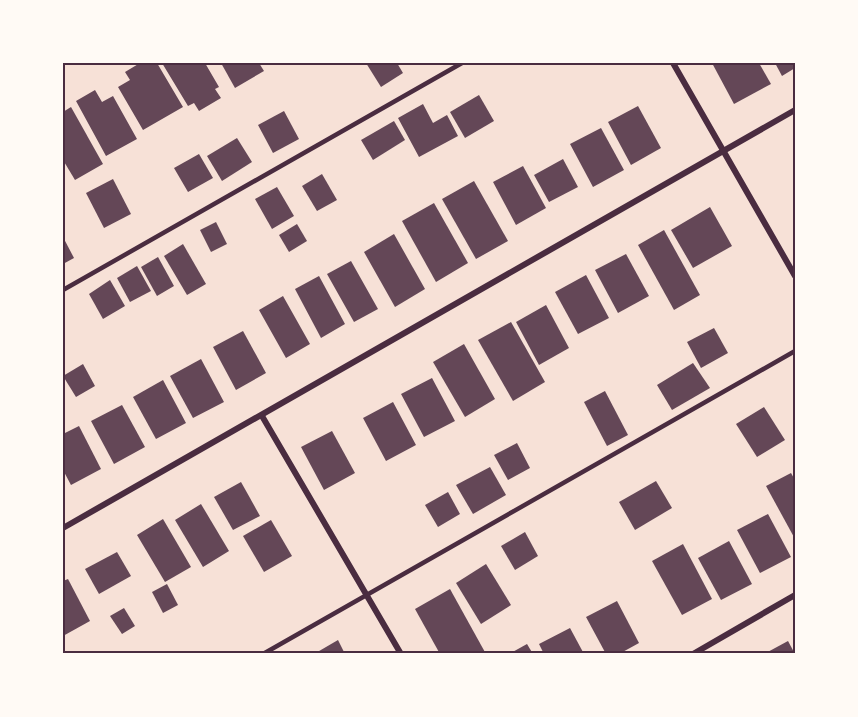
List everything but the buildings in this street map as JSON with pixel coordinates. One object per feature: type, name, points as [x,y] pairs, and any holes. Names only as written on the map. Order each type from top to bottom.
[{"type":"street","points":[[673,63],[795,276]]},
{"type":"street","points":[[63,528],[795,110]]},
{"type":"street","points":[[262,416],[401,654]]},
{"type":"street","points":[[693,654],[795,595]]},
{"type":"lane","points":[[63,290],[462,63]]},
{"type":"lane","points":[[263,654],[795,351]]}]
